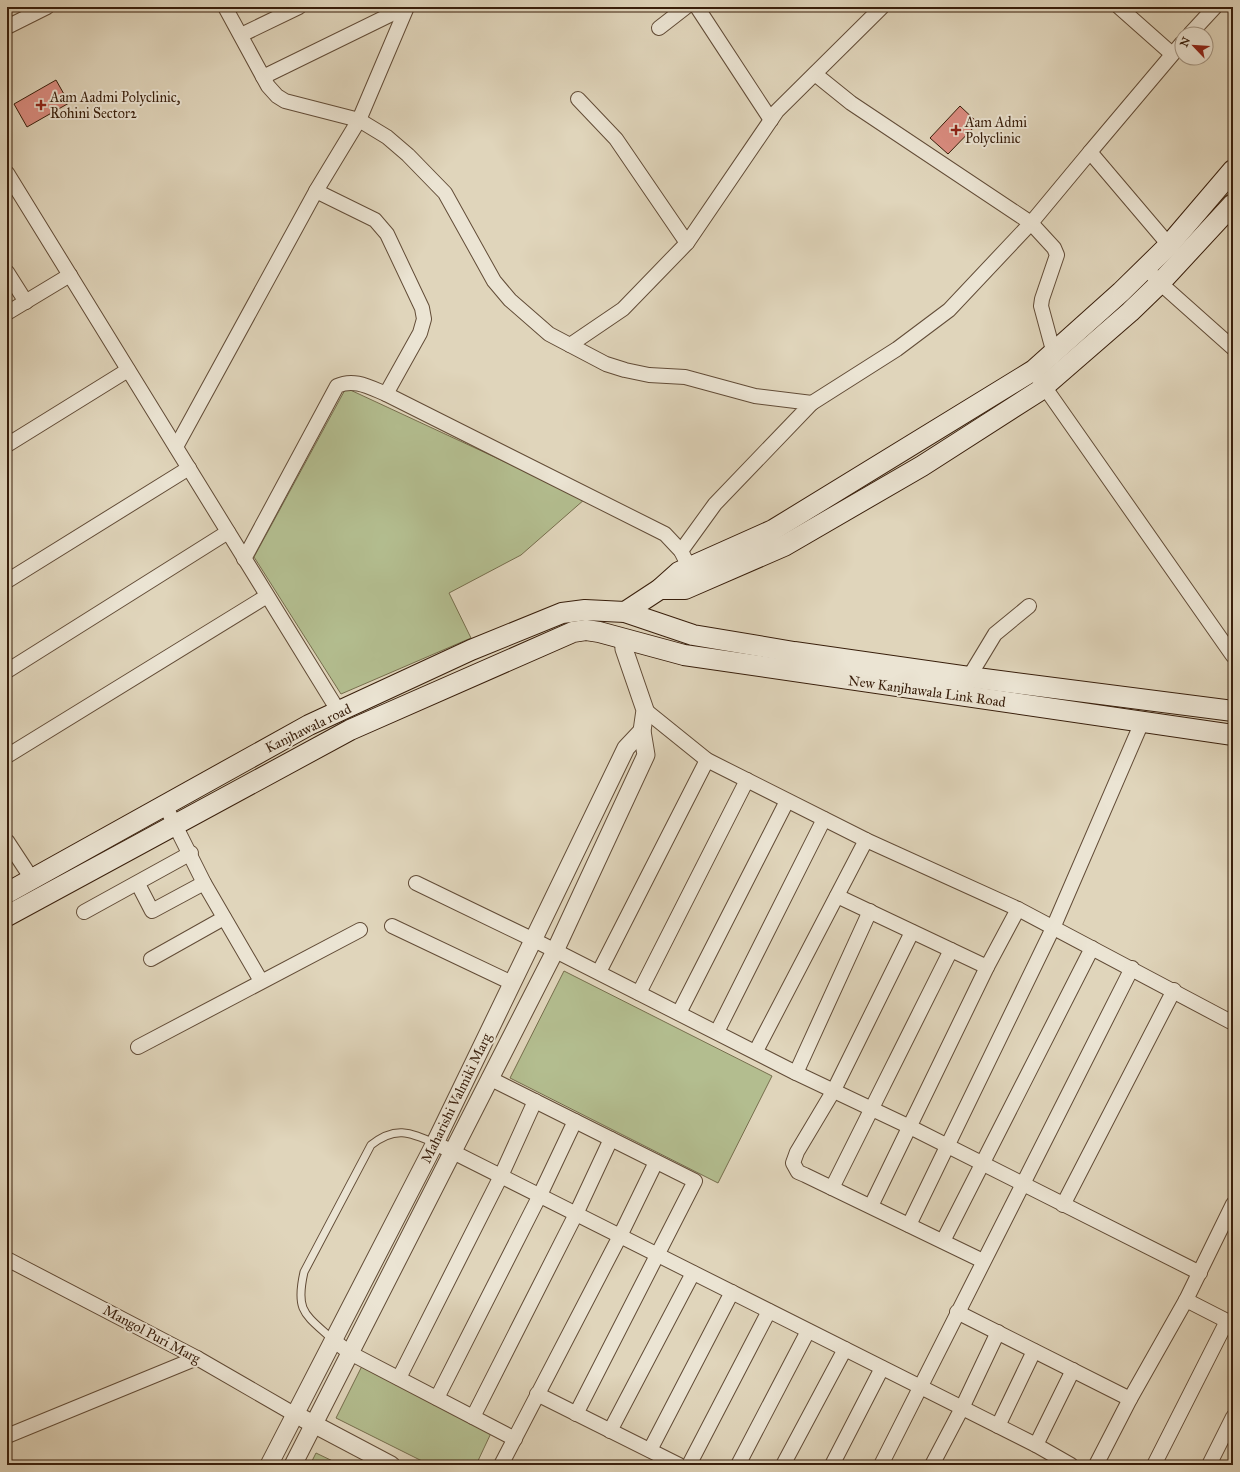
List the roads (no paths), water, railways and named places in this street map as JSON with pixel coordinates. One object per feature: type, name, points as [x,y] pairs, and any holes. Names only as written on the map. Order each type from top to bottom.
[{"type":"main road","points":[[1039,379],[1054,354],[1169,245],[1233,170]]},
{"type":"main road","points":[[623,638],[625,612],[660,589],[685,589],[688,568],[784,546],[922,466],[1135,307],[1160,283],[1233,204]]},
{"type":"main road","points":[[1121,292],[1135,307]]},
{"type":"main road","name":"Kanjhawala road","points":[[7,893],[309,725],[471,650],[562,613],[585,610],[625,612]]},
{"type":"main road","name":"New Kanjhawala Link Road","points":[[625,612],[694,635],[969,677],[1233,711]]},
{"type":"main road","name":"Kanjhawala road","points":[[7,916],[350,730],[568,634],[586,630],[623,638]]},
{"type":"main road","name":"New Kanjhawala Link Road","points":[[623,638],[684,655],[1233,735]]},
{"type":"street","points":[[7,27],[47,7]]},
{"type":"street","points":[[225,7],[263,77],[277,96],[285,101],[359,120],[387,137],[445,193],[494,281],[510,300],[548,334],[606,364],[625,370],[649,375],[692,378],[755,396],[812,403]]},
{"type":"street","points":[[241,35],[299,7]]},
{"type":"street","points":[[263,77],[406,7]]},
{"type":"street","points":[[176,447],[316,191],[359,120],[406,7]]},
{"type":"street","points":[[659,28],[686,7]]},
{"type":"street","points":[[696,7],[771,120]]},
{"type":"street","points":[[570,345],[623,309],[688,243],[777,111],[882,7]]},
{"type":"street","points":[[688,568],[715,504],[812,403],[897,349],[949,310],[1031,223],[1172,54],[1119,7]]},
{"type":"street","points":[[1197,26],[1215,7]]},
{"type":"street","points":[[814,74],[851,103],[1031,223],[1054,248],[1057,255],[1041,306],[1054,354]]},
{"type":"street","points":[[578,99],[616,139],[688,243]]},
{"type":"street","points":[[1090,152],[1169,245]]},
{"type":"street","points":[[9,179],[70,274],[339,712]]},
{"type":"street","points":[[316,191],[375,220],[381,226],[387,234],[422,308],[424,319],[420,333],[386,394]]},
{"type":"street","points":[[1146,268],[1160,283],[1233,348]]},
{"type":"street","points":[[7,272],[26,302]]},
{"type":"street","points":[[7,313],[70,274]]},
{"type":"street","points":[[7,444],[128,370]]},
{"type":"street","points":[[1039,379],[1233,656]]},
{"type":"street","points":[[244,559],[336,386],[345,382],[355,382],[386,394],[665,534],[688,568]]},
{"type":"street","points":[[7,581],[189,468]]},
{"type":"street","points":[[7,671],[228,532]]},
{"type":"street","points":[[7,756],[267,596]]},
{"type":"street","points":[[969,677],[995,634],[1029,606]]},
{"type":"street","name":"Maharishi Valmiki Marg","points":[[293,1465],[555,950],[646,755],[642,731],[645,710],[624,649],[623,638]]},
{"type":"street","points":[[645,710],[708,760],[824,820],[1018,909],[1174,990],[1233,1023]]},
{"type":"street","points":[[909,1225],[1053,928],[1142,722]]},
{"type":"street","name":"Maharishi Valmiki Marg","points":[[269,1465],[435,1143],[626,748],[642,731]]},
{"type":"street","points":[[598,972],[708,760]]},
{"type":"street","points":[[639,993],[747,780]]},
{"type":"street","points":[[680,1013],[787,801]]},
{"type":"street","points":[[165,805],[191,853],[204,883],[261,981]]},
{"type":"street","points":[[717,1032],[824,820]]},
{"type":"street","points":[[7,840],[32,879]]},
{"type":"street","points":[[756,1051],[866,840]]},
{"type":"street","points":[[84,912],[138,884],[191,853]]},
{"type":"street","points":[[138,884],[152,911],[204,883]]},
{"type":"street","points":[[416,883],[555,950],[756,1051],[796,1073],[910,1127],[1200,1273]]},
{"type":"street","points":[[837,896],[987,968]]},
{"type":"street","points":[[871,1206],[987,968],[1018,909]]},
{"type":"street","points":[[796,1073],[870,911]]},
{"type":"street","points":[[151,959],[224,918]]},
{"type":"street","points":[[392,926],[512,983]]},
{"type":"street","points":[[138,1047],[360,930]]},
{"type":"street","points":[[912,932],[834,1090],[797,1152],[793,1163],[798,1172],[983,1261]]},
{"type":"street","points":[[943,1241],[1092,948]]},
{"type":"street","points":[[832,1188],[951,950]]},
{"type":"street","points":[[881,1465],[1132,968]]},
{"type":"street","points":[[1063,1205],[1174,990]]},
{"type":"street","points":[[494,1020],[514,1030]]},
{"type":"street","points":[[489,1078],[695,1181],[576,1414]]},
{"type":"street","points":[[398,1378],[500,1176],[535,1101]]},
{"type":"street","points":[[437,1398],[540,1196],[575,1121]]},
{"type":"street","points":[[473,1417],[576,1214],[611,1139]]},
{"type":"street","points":[[435,1143],[1036,1445],[1072,1465]]},
{"type":"street","points":[[502,1465],[620,1236],[656,1162]]},
{"type":"street","points":[[1096,1465],[1130,1399],[1186,1300],[1233,1204]]},
{"type":"street","name":"Mangol Puri Marg","points":[[7,1258],[197,1358],[294,1414]]},
{"type":"street","points":[[610,1431],[693,1272]]},
{"type":"street","points":[[650,1450],[732,1292]]},
{"type":"street","points":[[1154,1465],[1230,1322],[1186,1300]]},
{"type":"street","points":[[689,1465],[770,1311]]},
{"type":"street","points":[[957,1312],[1130,1399]]},
{"type":"street","points":[[738,1465],[808,1331]]},
{"type":"street","points":[[932,1465],[962,1408],[998,1332]]},
{"type":"street","points":[[333,1340],[350,1353],[515,1439]]},
{"type":"street","points":[[783,1465],[845,1349]]},
{"type":"street","points":[[998,1426],[1034,1351]]},
{"type":"street","points":[[7,1436],[197,1358]]},
{"type":"street","points":[[832,1465],[882,1368]]},
{"type":"street","points":[[1036,1445],[1073,1370]]},
{"type":"street","points":[[538,1394],[679,1465]]},
{"type":"street","points":[[294,1414],[390,1465]]},
{"type":"street","points":[[1209,1465],[1233,1417]]},
{"type":"lane","points":[[333,1340],[313,1321],[300,1302],[300,1291],[304,1272],[371,1145],[382,1136],[396,1132],[410,1133],[435,1143]]},
{"type":"place","name":"Aam Aadmi Polyclinic, Rohini Sector2","points":[[41,105]]},
{"type":"place","name":"Aam Admi Polyclinic","points":[[956,130]]}]
